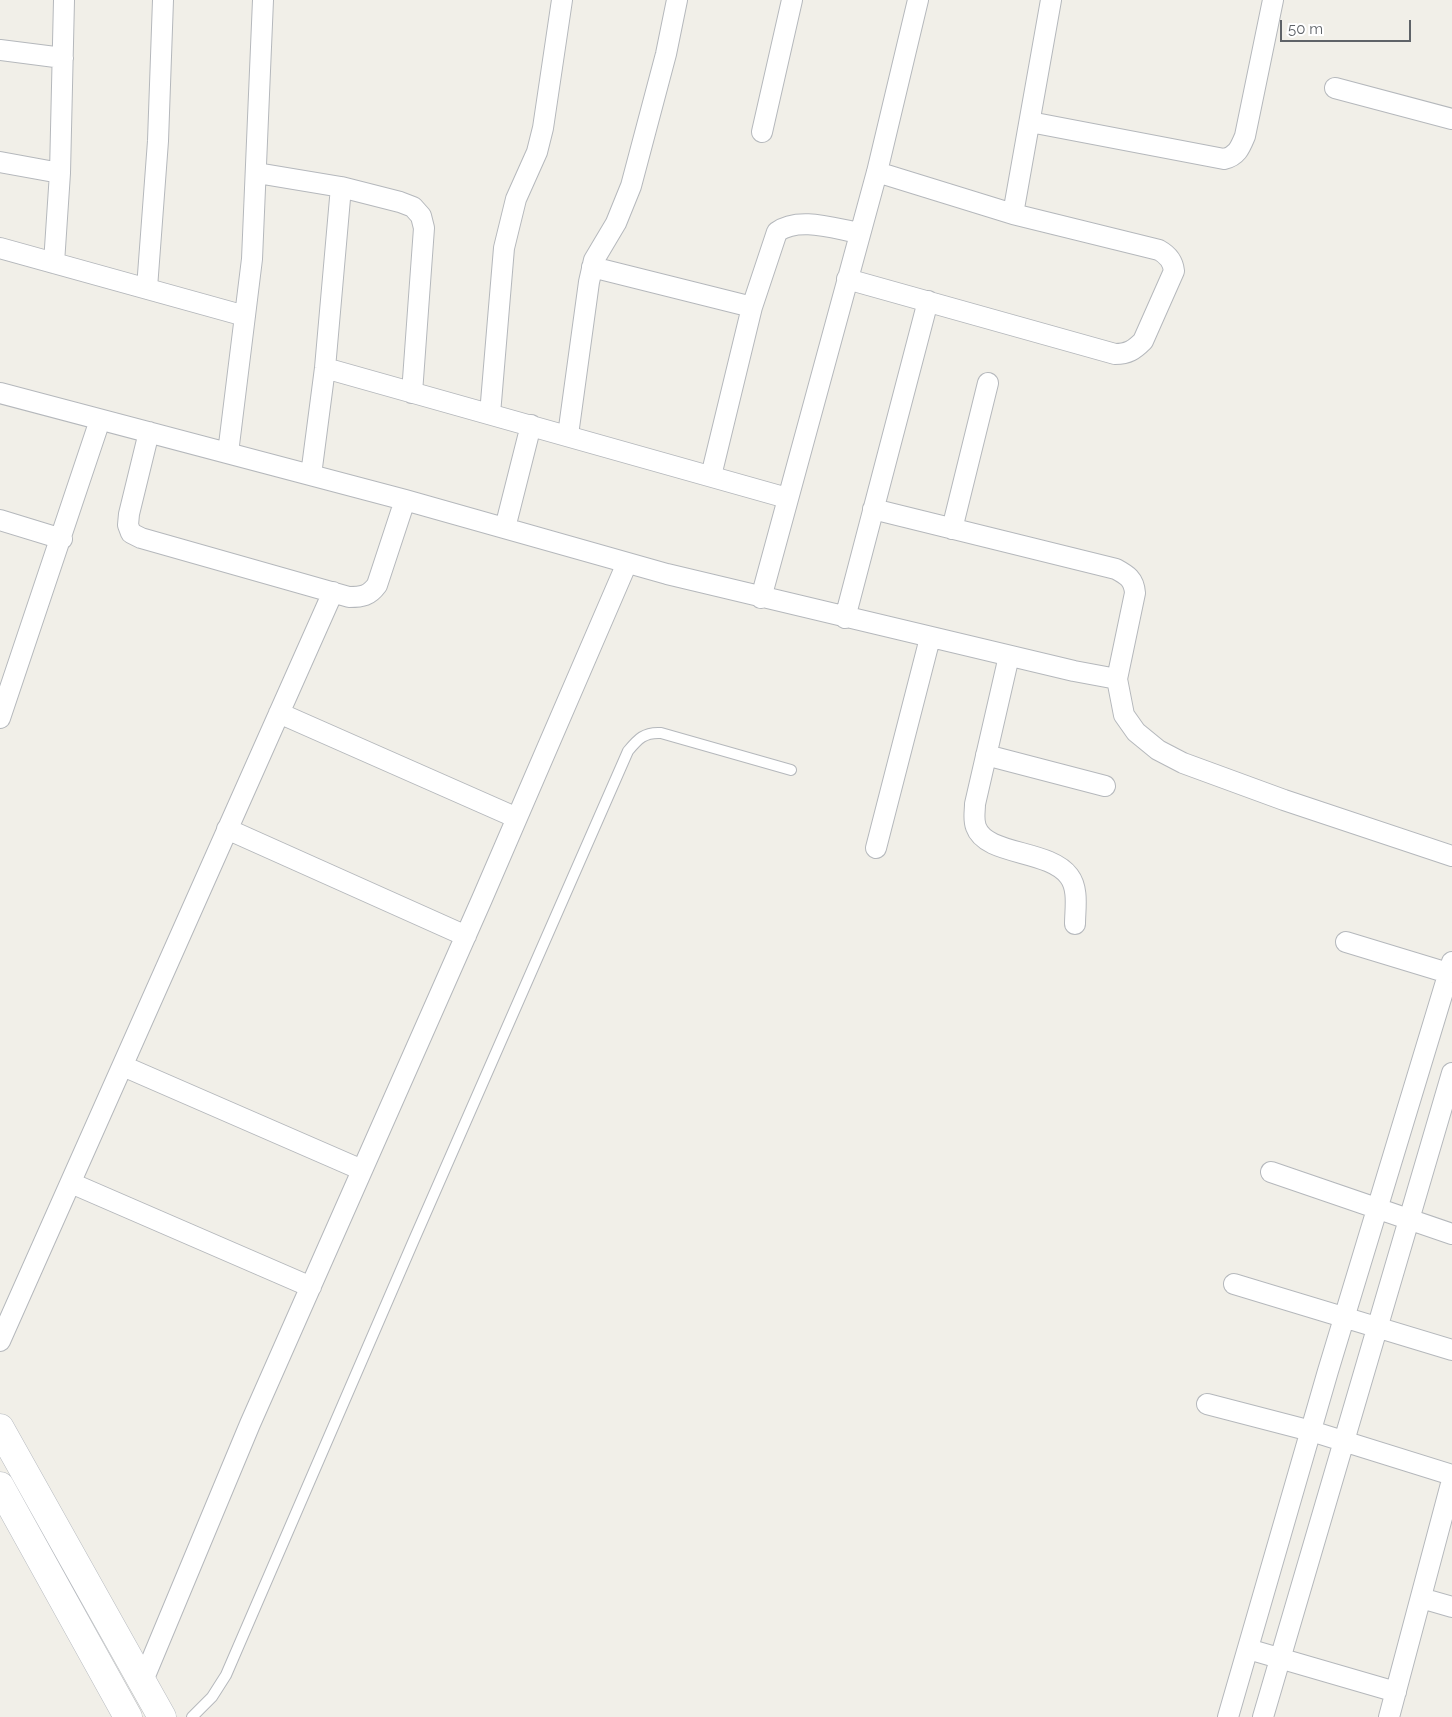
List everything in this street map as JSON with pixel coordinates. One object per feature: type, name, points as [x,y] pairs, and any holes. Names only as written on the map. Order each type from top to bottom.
[{"type":"main road","points":[[0,1428],[162,1717]]},
{"type":"main road","points":[[0,1486],[128,1717]]},
{"type":"street","points":[[54,263],[60,173],[64,0]]},
{"type":"street","points":[[147,288],[158,142],[163,0]]},
{"type":"street","points":[[228,453],[252,258],[263,0]]},
{"type":"street","points":[[490,414],[505,239],[516,199],[537,152],[562,0]]},
{"type":"street","points":[[568,435],[592,267],[603,241],[625,205],[666,54],[677,0]]},
{"type":"street","points":[[762,132],[792,0]]},
{"type":"street","points":[[761,598],[877,172],[918,0]]},
{"type":"street","points":[[1013,214],[1051,0]]},
{"type":"street","points":[[1030,122],[1224,159],[1231,158],[1238,152],[1245,136],[1273,0]]},
{"type":"street","points":[[0,50],[63,58]]},
{"type":"street","points":[[1335,88],[1452,119]]},
{"type":"street","points":[[0,162],[60,173]]},
{"type":"street","points":[[847,279],[1115,354],[1126,354],[1135,350],[1143,341],[1174,272],[1173,264],[1159,250],[1013,214],[877,172]]},
{"type":"street","points":[[257,173],[341,188],[400,202],[413,208],[421,216],[424,228],[412,392]]},
{"type":"street","points":[[311,475],[325,368],[341,188]]},
{"type":"street","points":[[711,476],[752,307],[777,232],[786,226],[797,224],[860,233]]},
{"type":"street","points":[[0,248],[245,316]]},
{"type":"street","points":[[592,267],[752,307]]},
{"type":"street","points":[[845,618],[928,301]]},
{"type":"street","points":[[325,368],[787,498]]},
{"type":"street","points":[[952,529],[988,383]]},
{"type":"street","points":[[0,393],[405,500],[626,563],[761,598],[1010,656],[1117,678]]},
{"type":"street","points":[[0,718],[62,539],[100,420]]},
{"type":"street","points":[[505,528],[531,425]]},
{"type":"street","points":[[149,432],[129,514],[128,525],[131,533],[141,538],[333,592],[359,597],[370,594],[377,585],[405,500]]},
{"type":"street","points":[[873,509],[1116,569],[1128,575],[1135,584],[1135,593],[1117,678],[1124,715],[1136,732],[1158,750],[1183,764],[1452,856]]},
{"type":"street","points":[[0,520],[62,539]]},
{"type":"street","points":[[142,1683],[250,1424],[466,936],[626,563]]},
{"type":"street","points":[[0,1341],[333,592]]},
{"type":"street","points":[[876,848],[930,638]]},
{"type":"street","points":[[1010,656],[975,804],[974,818],[976,829],[986,840],[1054,863],[1069,876],[1076,894],[1075,924]]},
{"type":"street","points":[[279,713],[517,818]]},
{"type":"street","points":[[986,755],[1105,786]]},
{"type":"street","points":[[227,829],[466,936]]},
{"type":"street","points":[[1228,1717],[1344,1318],[1450,967],[1346,942]]},
{"type":"street","points":[[123,1066],[362,1170]]},
{"type":"street","points":[[1264,1717],[1452,1073]]},
{"type":"street","points":[[1271,1172],[1452,1234]]},
{"type":"street","points":[[71,1183],[310,1287]]},
{"type":"street","points":[[1234,1284],[1452,1350]]},
{"type":"street","points":[[1207,1404],[1311,1431],[1452,1474]]},
{"type":"street","points":[[1390,1717],[1452,1480]]},
{"type":"street","points":[[1421,1598],[1452,1607]]},
{"type":"street","points":[[1248,1649],[1396,1692]]},
{"type":"lane","points":[[192,1717],[212,1698],[226,1675],[628,751],[638,738],[651,732],[661,733],[791,770]]}]
